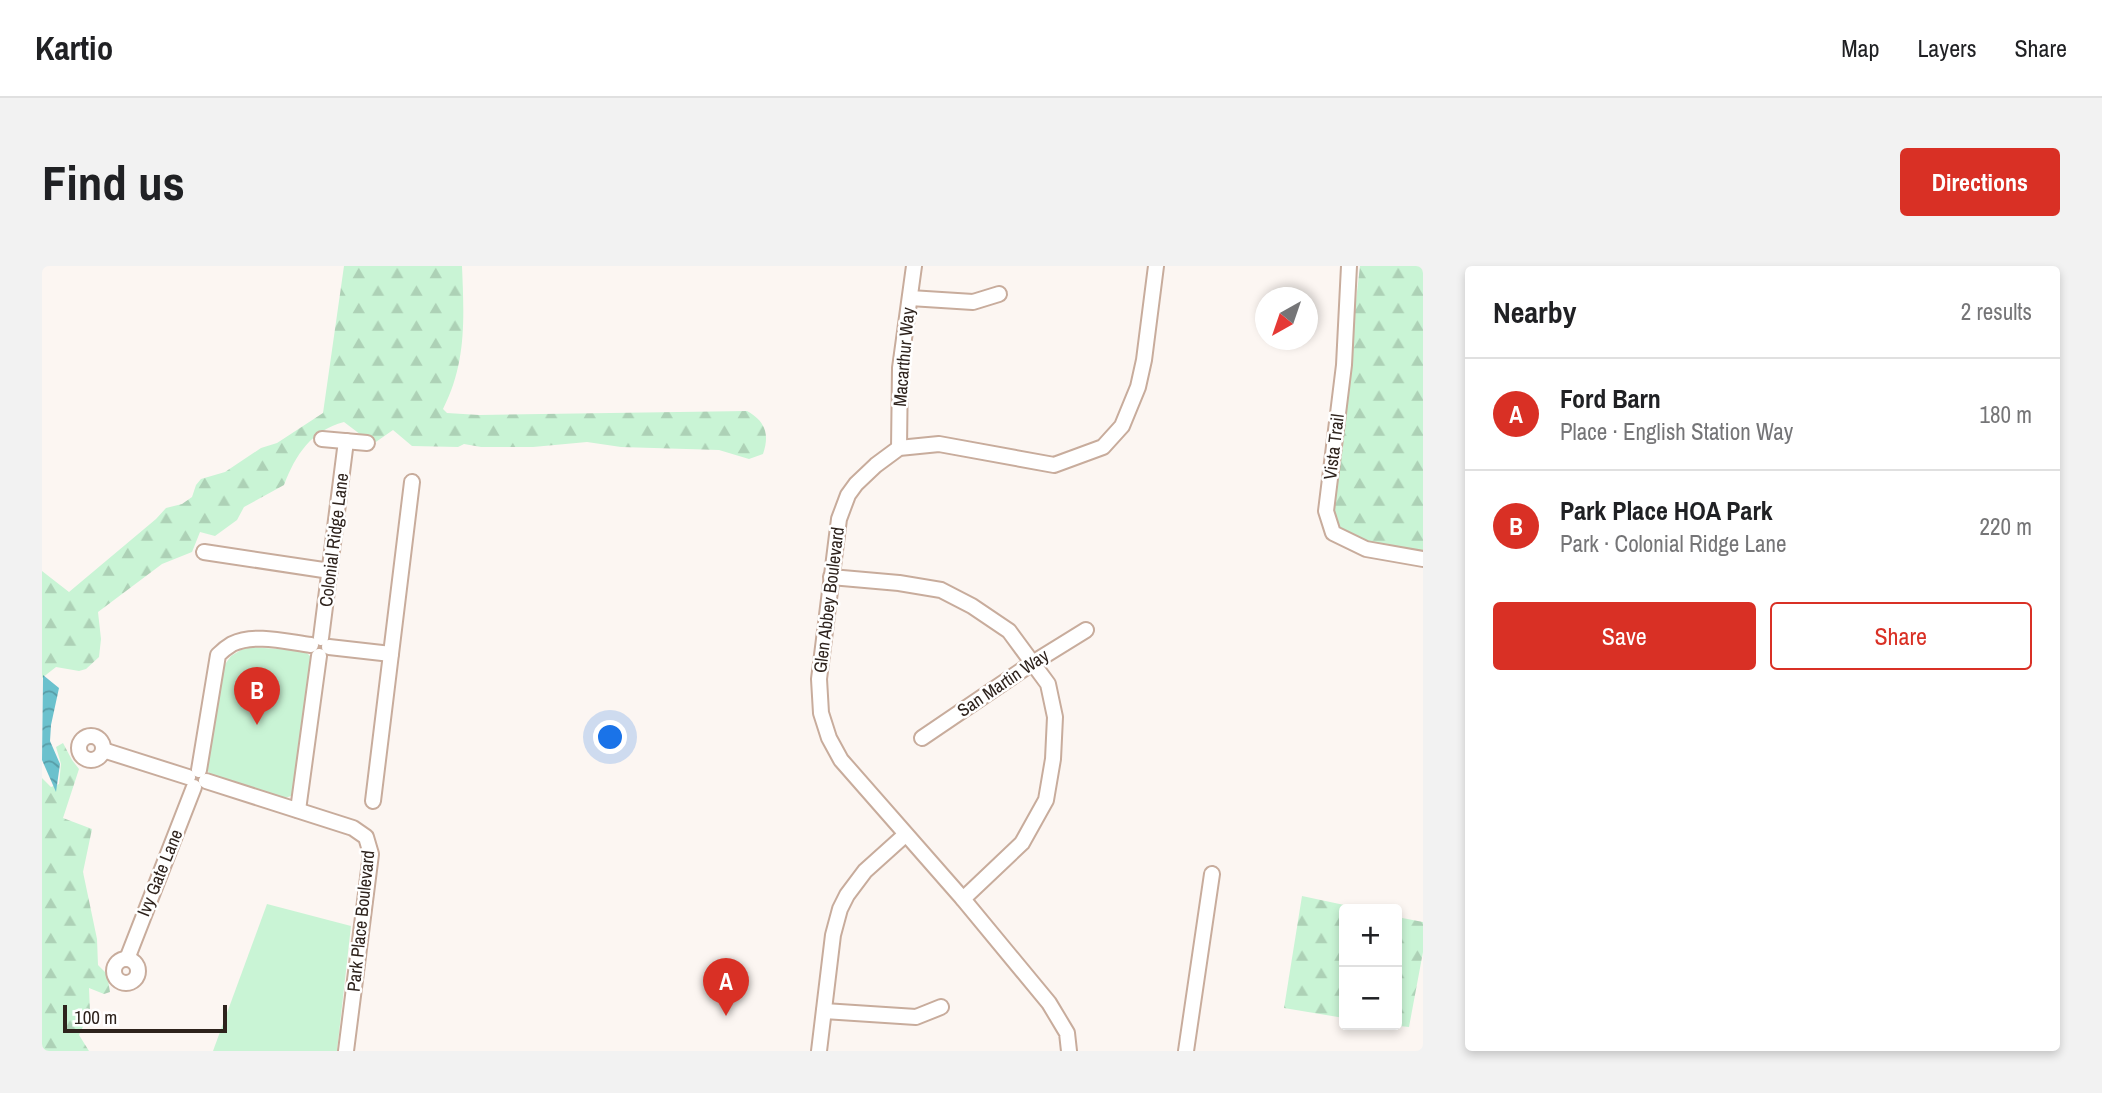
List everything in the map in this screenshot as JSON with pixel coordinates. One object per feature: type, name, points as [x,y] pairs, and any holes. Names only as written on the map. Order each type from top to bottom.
[{"type":"street","name":"Macarthur Way","points":[[899,448],[900,368],[914,266]]},
{"type":"street","points":[[899,448],[939,444],[1054,465],[1103,447],[1122,426],[1138,387],[1156,266]]},
{"type":"street","name":"Vista Trail","points":[[1349,266],[1344,365],[1325,511],[1333,533],[1366,550],[1423,559]]},
{"type":"street","points":[[910,298],[973,302],[999,294]]},
{"type":"street","points":[[323,439],[367,443]]},
{"type":"street","name":"Colonial Ridge Lane","points":[[298,810],[345,441]]},
{"type":"street","name":"Glen Abbey Boulevard","points":[[899,448],[856,484],[848,495],[839,519],[819,679],[821,713],[829,738],[841,760],[963,899],[1049,1003],[1067,1033],[1069,1051]]},
{"type":"street","points":[[373,801],[412,482]]},
{"type":"street","points":[[204,552],[330,571]]},
{"type":"street","points":[[831,577],[941,590],[972,606],[1009,631],[1048,684],[1055,717],[1046,800],[1022,843],[963,899]]},
{"type":"street","name":"San Martin Way","points":[[922,738],[1086,630]]},
{"type":"street","points":[[196,779],[218,655],[232,645],[245,640],[266,639],[391,654]]},
{"type":"street","name":"Park Place Boulevard","points":[[103,750],[353,828],[366,837],[370,847],[346,1051]]},
{"type":"street","name":"Ivy Gate Lane","points":[[127,959],[196,779]]},
{"type":"street","points":[[818,1051],[833,935],[840,909],[865,871],[905,835]]},
{"type":"street","points":[[1186,1051],[1212,874]]},
{"type":"street","points":[[824,1011],[916,1017],[941,1007]]},
{"type":"green space","points":[[344,266],[462,266],[462,339],[456,374],[443,409],[447,413],[479,415],[747,411],[758,419],[766,434],[763,454],[749,459],[719,450],[621,447],[587,442],[533,447],[481,447],[464,444],[458,447],[412,446],[393,430],[373,444],[344,422],[322,431],[306,445],[284,485],[244,507],[237,520],[215,536],[200,532],[192,552],[162,564],[98,612],[101,639],[99,657],[86,669],[79,671],[56,667],[42,678],[42,571],[69,592],[166,508],[182,504],[192,497],[201,479],[225,472],[323,413]]},
{"type":"green space","points":[[1360,266],[1423,266],[1423,556],[1349,539],[1337,526],[1332,511]]},
{"type":"green space","points":[[251,647],[305,651],[312,658],[294,795],[282,799],[212,776],[206,769],[218,674],[231,656]]},
{"type":"green space","points":[[63,743],[79,769],[63,818],[92,829],[83,872],[97,939],[98,965],[107,974],[110,992],[104,994],[89,988],[90,1012],[79,1035],[89,1051],[42,1051],[42,778],[51,787],[59,784],[61,764],[56,747]]},
{"type":"green space","points":[[1302,896],[1340,904],[1339,1017],[1284,1008]]},
{"type":"green space","points":[[267,904],[351,926],[337,1051],[213,1051]]},
{"type":"green space","points":[[1402,918],[1423,922],[1423,952],[1409,1027],[1402,1026]]},
{"type":"water","points":[[43,675],[59,688],[50,741],[60,764],[56,792],[42,760]]},
{"type":"place","name":"Park Place HOA Park","points":[[257,725]]},
{"type":"place","name":"Ford Barn","points":[[726,1016]]}]
